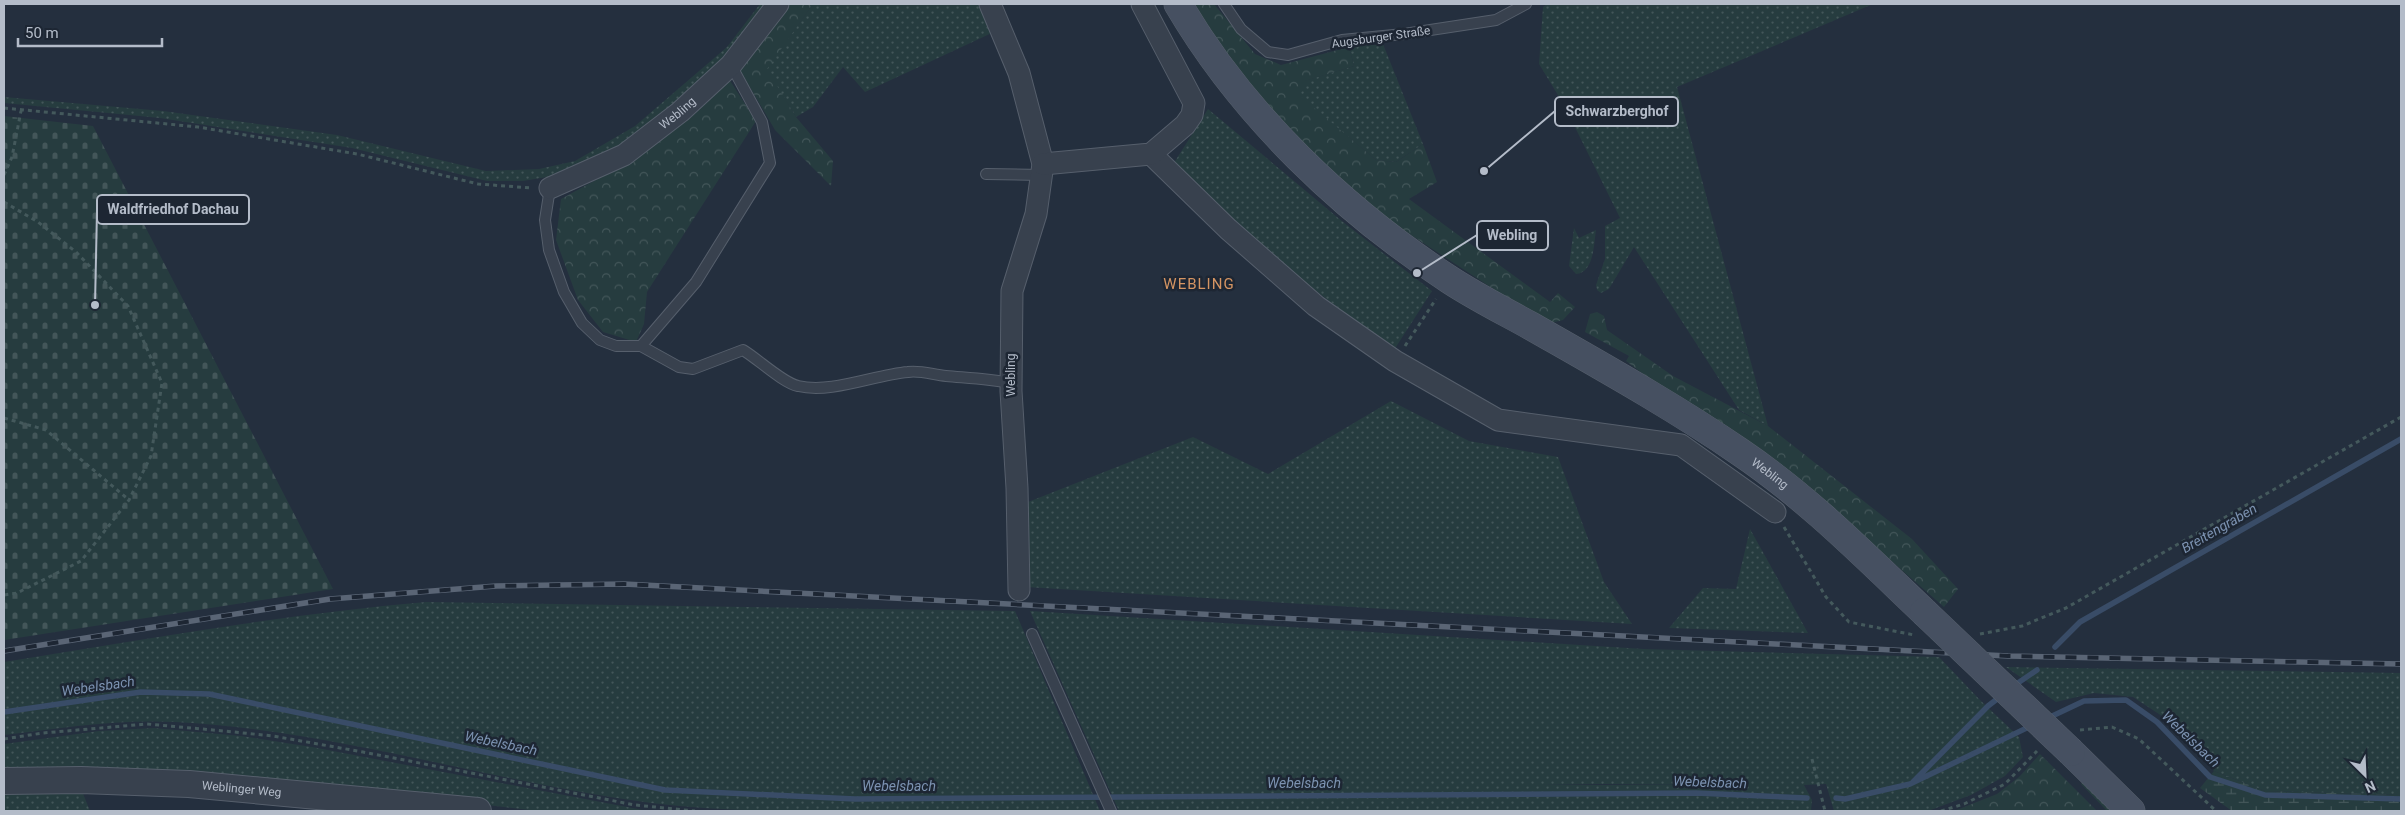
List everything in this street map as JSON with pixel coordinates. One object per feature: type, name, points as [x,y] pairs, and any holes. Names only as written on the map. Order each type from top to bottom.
[{"type":"main road","name":"Webling","points":[[1178,4],[1191,26],[1233,84],[1277,134],[1343,200],[1398,243],[1450,279],[1608,370],[1725,442],[1806,501],[1920,624],[2071,752],[2132,811]]},
{"type":"street","name":"Webling","points":[[550,188],[624,155],[680,112],[731,65],[778,4]]},
{"type":"street","name":"Webling","points":[[990,4],[1019,73],[1042,170],[1036,214],[1012,292],[1011,383],[1017,488],[1019,590]]},
{"type":"street","points":[[1042,170],[1152,154],[1185,125],[1192,115],[1194,103],[1142,4]]},
{"type":"street","points":[[1152,154],[1274,271],[1316,306],[1395,360],[1498,420],[1680,446],[1738,483],[1776,512]]},
{"type":"street","name":"Weblinger Weg","points":[[4,781],[81,780],[189,784],[478,811]]},
{"type":"lane","name":"Augsburger Straße","points":[[1224,4],[1241,29],[1268,52],[1288,55],[1342,40],[1404,34],[1496,20],[1526,4]]},
{"type":"lane","points":[[641,346],[696,282],[770,163],[762,122],[731,65]]},
{"type":"lane","points":[[986,174],[1042,170]]},
{"type":"lane","points":[[550,188],[545,220],[549,250],[564,292],[582,323],[600,340],[616,346],[641,346],[679,367],[693,369],[743,350],[762,362],[779,377],[797,386],[835,385],[909,371],[982,377],[1011,383]]},
{"type":"lane","points":[[1032,634],[1109,807]]},
{"type":"path","points":[[4,108],[198,127],[357,154],[478,184],[511,188],[550,188]]},
{"type":"path","points":[[4,175],[12,157],[21,111]]},
{"type":"path","points":[[4,202],[38,222],[76,252],[128,306],[162,384],[151,456],[129,500],[81,561],[17,593],[4,595]]},
{"type":"path","points":[[1395,360],[1450,279]]},
{"type":"path","points":[[1970,634],[1989,634],[2022,626],[2066,608],[2401,417]]},
{"type":"path","points":[[4,418],[46,430],[129,500]]},
{"type":"path","points":[[1776,512],[1826,597],[1849,622],[1906,635],[1920,624]]},
{"type":"path","points":[[4,739],[52,732],[147,724],[224,730],[273,736],[363,752],[635,806],[694,811]]},
{"type":"path","points":[[1812,759],[1825,811]]},
{"type":"green space","points":[[760,4],[771,4],[715,71],[618,147],[565,174],[523,181],[487,181],[352,148],[160,118],[4,103],[4,97],[163,111],[337,135],[486,171],[539,169],[575,161],[635,126],[727,47]]},
{"type":"green space","points":[[782,4],[813,4],[767,69],[796,117],[833,161],[831,186],[775,130],[738,67]]},
{"type":"green space","points":[[813,4],[980,4],[994,32],[865,92],[843,67],[813,107],[796,117],[766,69]]},
{"type":"green space","points":[[1195,4],[1214,4],[1255,54],[1281,65],[1349,47],[1354,66],[1305,81],[1300,96],[1376,160],[1396,162],[1423,144],[1437,182],[1409,199],[1550,302],[1558,293],[1575,307],[1563,320],[1547,324],[1356,199],[1282,124],[1220,49]]},
{"type":"green space","points":[[1547,4],[1873,4],[1677,87],[1768,426],[1739,410],[1634,247],[1609,289],[1601,293],[1597,290],[1596,285],[1605,259],[1605,226],[1620,218],[1564,105],[1539,64],[1543,7]]},
{"type":"green space","points":[[1383,44],[1423,144],[1396,162],[1376,160],[1299,96],[1304,81],[1354,66],[1349,47]]},
{"type":"green space","points":[[729,79],[756,121],[647,292],[644,324],[636,342],[603,332],[578,300],[556,240],[561,199],[634,159]]},
{"type":"green space","points":[[1208,109],[1343,222],[1432,291],[1394,350],[1267,254],[1172,166]]},
{"type":"green space","points":[[4,116],[93,126],[333,589],[4,640]]},
{"type":"green space","points":[[1574,228],[1579,238],[1596,230],[1590,263],[1586,269],[1576,274],[1569,266]]},
{"type":"green space","points":[[1597,312],[1604,316],[1607,330],[1673,376],[1768,426],[1912,539],[1958,589],[1944,607],[1816,495],[1675,398],[1626,361],[1629,356],[1585,332],[1590,314]]},
{"type":"green space","points":[[1391,401],[1469,441],[1558,457],[1604,582],[1632,624],[1026,587],[1028,502],[1193,437],[1268,474]]},
{"type":"green space","points":[[1750,529],[1808,633],[1669,628],[1703,588],[1736,589]]},
{"type":"green space","points":[[426,602],[1015,611],[1100,811],[786,811],[678,806],[591,794],[295,735],[175,722],[110,723],[4,735],[4,662],[267,620]]},
{"type":"green space","points":[[1030,611],[1644,649],[1939,657],[2019,737],[2023,757],[2005,776],[1971,795],[1928,811],[1834,811],[1826,784],[1804,785],[1812,800],[1811,811],[1119,811]],"holes":[[[1603,784],[1695,785],[1541,785]]]},
{"type":"green space","points":[[2006,667],[2401,673],[2401,795],[2265,791],[2214,771],[2165,718],[2133,697],[2094,693],[2056,702]]},
{"type":"green space","points":[[154,728],[241,736],[312,747],[648,811],[538,811],[411,796],[4,772],[4,744],[99,731]]},
{"type":"green space","points":[[2040,754],[2097,811],[1954,811],[1997,794],[2019,777]]},
{"type":"green space","points":[[2214,771],[2265,791],[2401,795],[2401,811],[2232,811],[2200,788]]},
{"type":"green space","points":[[2084,781],[2115,811],[2107,811],[2081,784]]},
{"type":"green space","points":[[4,791],[82,791],[90,811],[4,811]]},
{"type":"waterway","name":"Breitengraben","points":[[2055,647],[2080,622],[2401,439]]},
{"type":"waterway","name":"Breitengraben","points":[[2012,687],[2037,670]]},
{"type":"waterway","name":"Webelsbach","points":[[4,712],[141,692],[209,694],[665,790],[855,799],[1696,793],[1807,798]]},
{"type":"waterway","name":"Breitengraben","points":[[1913,782],[1988,706],[2001,696]]},
{"type":"waterway","name":"Webelsbach","points":[[2048,718],[2084,701],[2126,700],[2157,722],[2210,777],[2265,795],[2401,799]]},
{"type":"waterway","name":"Webelsbach","points":[[1836,798],[1845,799],[1910,784],[2033,725]]},
{"type":"railway","points":[[4,651],[330,599],[496,586],[624,584],[2008,656],[2401,664]]},
{"type":"place","name":"Schwarzberghof","points":[[1484,171]]},
{"type":"place","name":"Webling","points":[[1417,273]]},
{"type":"place","name":"Waldfriedhof Dachau","points":[[95,305]]},
{"type":"district","name":"WEBLING","points":[[1199,284]]}]
